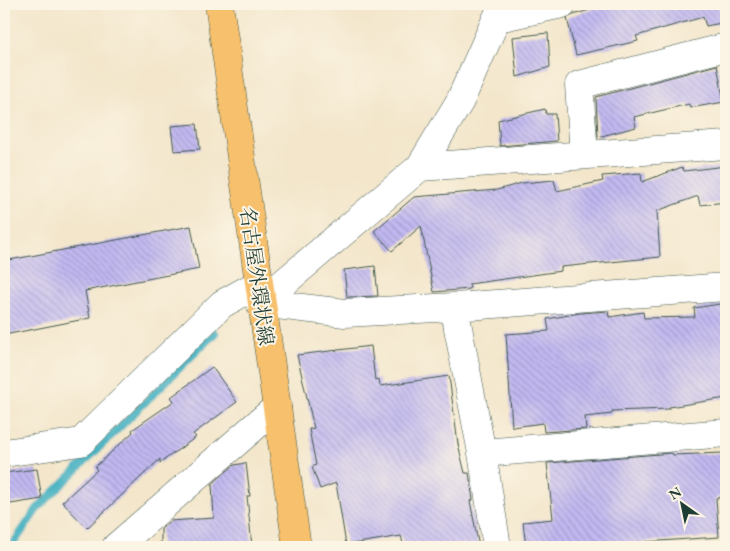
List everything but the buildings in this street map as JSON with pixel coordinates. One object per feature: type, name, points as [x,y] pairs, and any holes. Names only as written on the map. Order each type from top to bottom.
[{"type":"main road","name":"名古屋外環状線","points":[[219,4],[296,547]]},
{"type":"street","points":[[4,453],[81,442],[222,304],[259,294],[420,167],[460,101],[501,11],[562,4]]},
{"type":"street","points":[[584,154],[579,86],[726,47]]},
{"type":"street","points":[[420,167],[726,145]]},
{"type":"street","points":[[259,294],[344,313],[726,287]]},
{"type":"street","points":[[454,307],[482,453],[497,547]]},
{"type":"street","points":[[116,547],[277,407]]},
{"type":"street","points":[[482,453],[726,433]]},
{"type":"waterway","points":[[11,547],[37,509],[215,333]]}]
